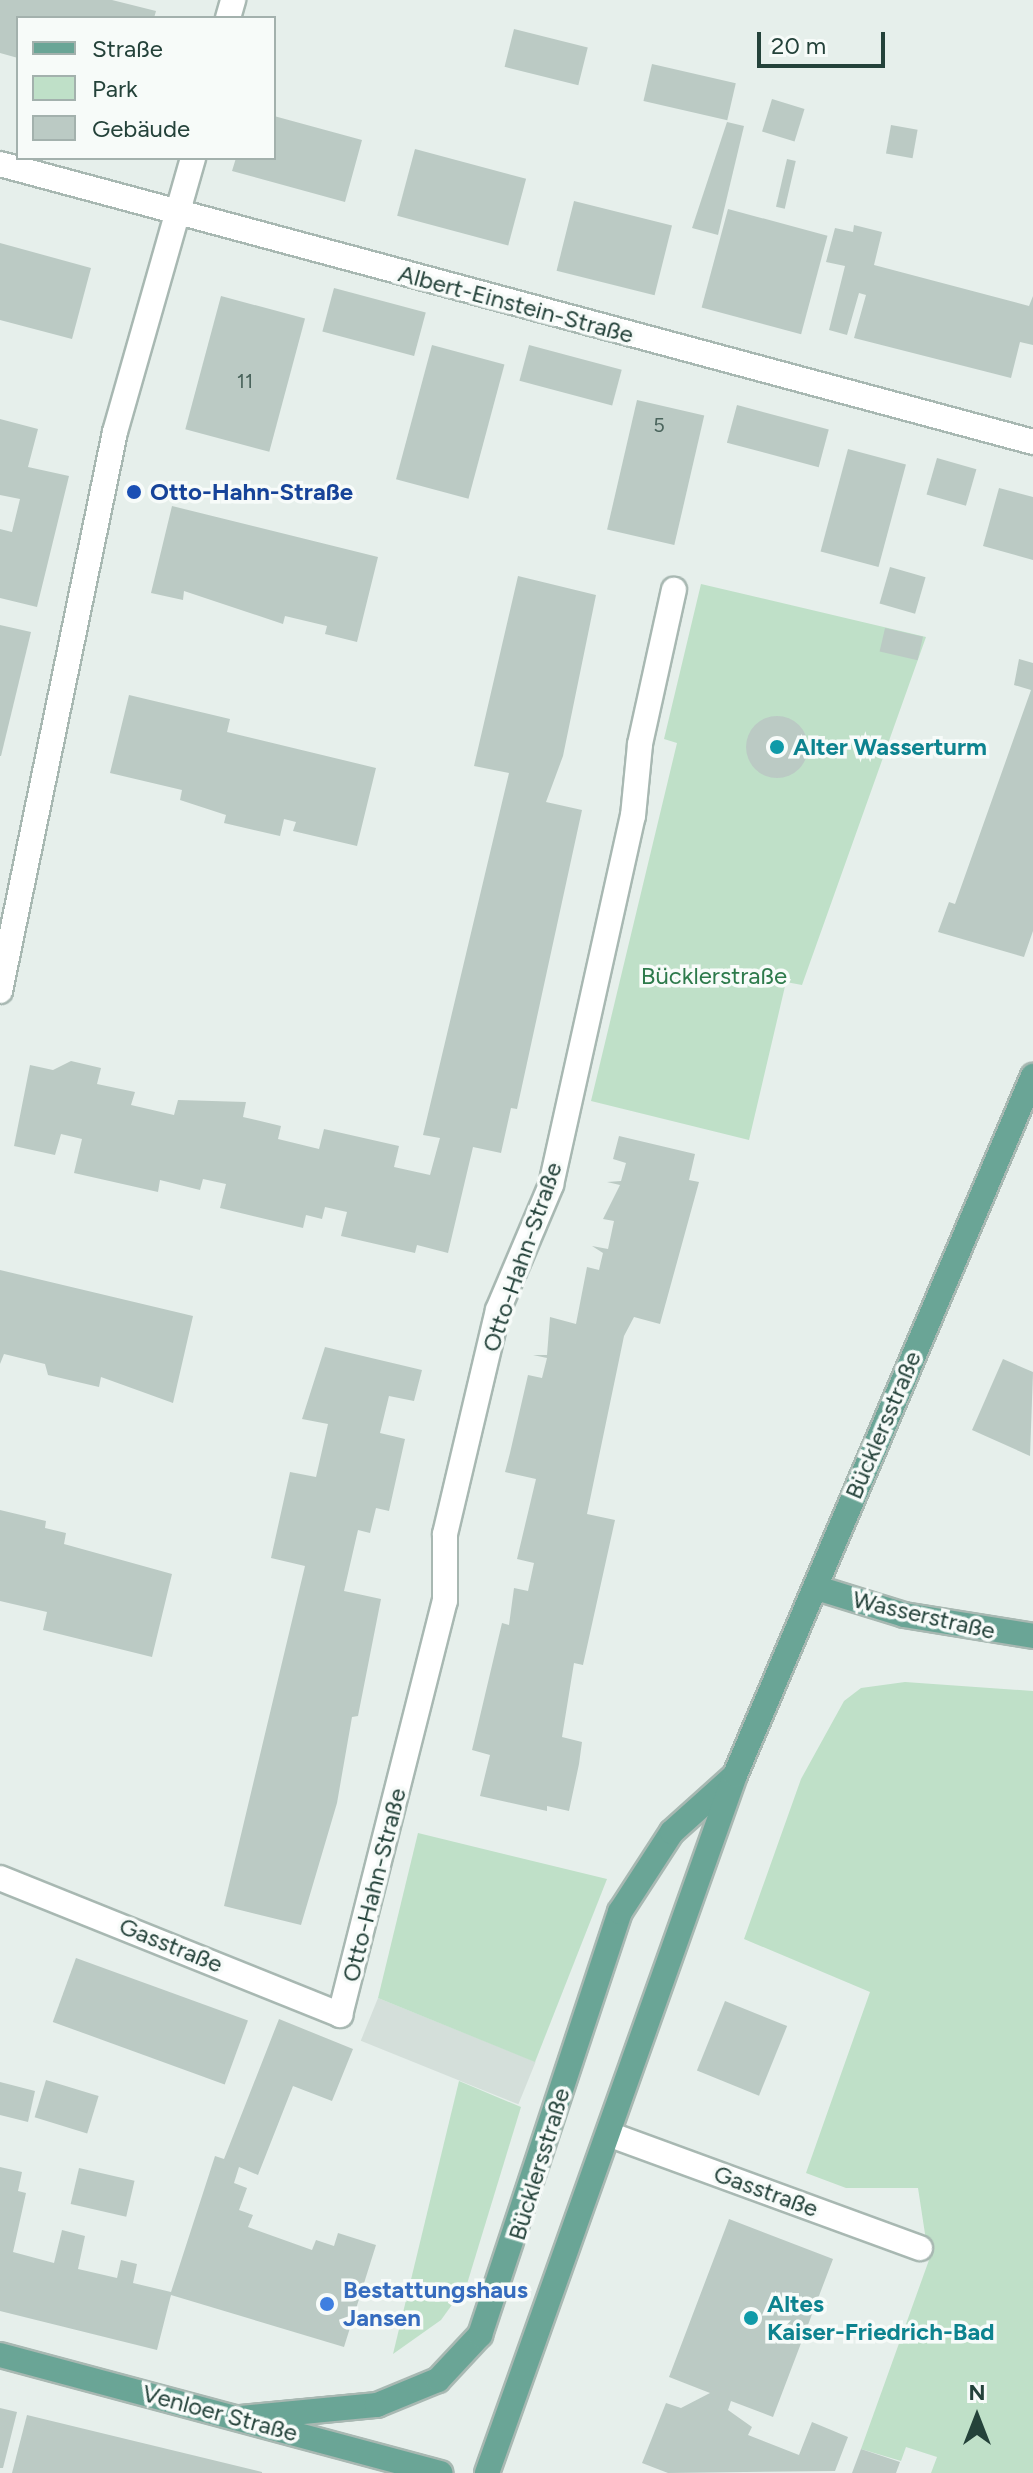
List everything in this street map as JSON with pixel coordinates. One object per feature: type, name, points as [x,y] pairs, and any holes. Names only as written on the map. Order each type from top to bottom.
[{"type":"main road","name":"Bücklersstraße","points":[[487,2473],[611,2135],[735,1775],[1033,1076]]},
{"type":"main road","name":"Wasserstraße","points":[[817,1588],[904,1615],[1033,1636]]},
{"type":"main road","name":"Bücklersstraße","points":[[241,2418],[377,2405],[438,2380],[480,2335],[620,1912],[672,1832],[735,1775]]},
{"type":"main road","name":"Venloer Straße","points":[[0,2355],[440,2473]]},
{"type":"street","points":[[0,991],[5,944],[115,432],[192,160]]},
{"type":"street","name":"Albert-Einstein-Straße","points":[[0,164],[1033,442]]},
{"type":"street","name":"Otto-Hahn-Straße","points":[[340,2015],[445,1601],[445,1534],[498,1310],[551,1185],[633,816],[640,744],[674,590]]},
{"type":"street","name":"Gasstraße","points":[[0,1878],[340,2015]]},
{"type":"street","name":"Gasstraße","points":[[611,2135],[920,2248]]},
{"type":"shaded area","points":[[378,1998],[536,2062],[518,2104],[361,2041]]},
{"type":"green space","name":"Bücklerstraße","points":[[701,584],[926,637],[802,985],[786,982],[749,1140],[591,1101],[677,743],[664,739]]},
{"type":"green space","points":[[905,1682],[1033,1691],[1033,2473],[931,2473],[937,2457],[906,2447],[901,2461],[861,2449],[929,2260],[918,2188],[846,2188],[806,2173],[870,1992],[744,1939],[801,1779],[844,1701],[861,1688]]},
{"type":"green space","points":[[418,1833],[607,1879],[535,2062],[378,1998]]},
{"type":"green space","points":[[459,2081],[521,2107],[467,2284],[441,2320],[393,2354]]},
{"type":"building","points":[[0,0],[112,0],[156,11],[155,16],[16,16],[16,57],[0,53]]},
{"type":"building","points":[[514,29],[588,47],[578,85],[505,67]]},
{"type":"building","points":[[652,64],[736,83],[727,120],[643,101]]},
{"type":"building","points":[[772,99],[805,109],[795,141],[762,132]]},
{"type":"building","points":[[276,117],[362,140],[345,202],[232,171],[235,160],[276,160]]},
{"type":"building","points":[[727,122],[744,126],[718,235],[692,228]]},
{"type":"building","points":[[891,125],[918,130],[913,158],[886,154]]},
{"type":"building","points":[[415,149],[526,179],[508,245],[397,216]]},
{"type":"building","points":[[787,159],[796,161],[785,209],[776,207]]},
{"type":"building","points":[[574,201],[672,225],[655,295],[557,271]]},
{"type":"building","points":[[728,209],[827,236],[801,334],[702,308]]},
{"type":"building","points":[[854,225],[882,232],[874,265],[1029,306],[1033,296],[1033,345],[1020,342],[1011,378],[854,338],[866,295],[859,293],[847,335],[829,330],[845,266],[826,262],[835,228],[853,232]]},
{"type":"building","points":[[0,243],[91,268],[72,339],[0,320]]},
{"type":"building","points":[[334,288],[426,313],[414,356],[322,331]]},
{"type":"building","points":[[221,296],[305,319],[269,452],[185,429]]},
{"type":"building","points":[[432,345],[504,364],[468,499],[396,479]]},
{"type":"building","points":[[529,345],[622,370],[612,406],[519,381]]},
{"type":"building","points":[[637,400],[704,416],[674,545],[607,530]]},
{"type":"building","points":[[737,405],[829,430],[819,467],[727,443]]},
{"type":"building","points":[[0,419],[38,429],[28,467],[69,476],[37,607],[0,598],[0,529],[12,532],[20,499],[0,495]]},
{"type":"building","points":[[848,449],[906,465],[879,567],[821,551]]},
{"type":"building","points":[[937,458],[976,469],[966,506],[927,495]]},
{"type":"building","points":[[999,488],[1033,497],[1033,560],[983,546]]},
{"type":"building","points":[[172,506],[378,557],[357,642],[325,634],[327,626],[285,616],[283,624],[184,591],[183,600],[151,593]]},
{"type":"building","points":[[890,567],[926,577],[915,614],[880,604]]},
{"type":"building","points":[[518,576],[596,595],[563,756],[546,802],[582,810],[517,1109],[511,1108],[501,1153],[473,1147],[448,1253],[417,1245],[415,1253],[341,1236],[347,1212],[325,1207],[322,1219],[306,1215],[303,1228],[220,1208],[226,1184],[203,1179],[200,1190],[160,1180],[158,1192],[74,1173],[82,1139],[61,1134],[55,1155],[14,1146],[30,1065],[53,1070],[71,1061],[101,1068],[97,1084],[135,1092],[131,1105],[174,1115],[178,1100],[246,1102],[243,1117],[281,1126],[278,1139],[319,1149],[324,1129],[399,1146],[394,1167],[430,1175],[440,1138],[423,1135],[509,773],[474,766]]},
{"type":"building","points":[[0,625],[31,632],[1,756],[0,756]]},
{"type":"building","points":[[885,628],[923,637],[918,660],[880,651]]},
{"type":"building","points":[[1019,659],[1033,663],[1033,931],[1024,957],[938,932],[949,902],[955,904],[1031,690],[1014,685]]},
{"type":"building","points":[[129,695],[230,719],[227,732],[376,768],[357,846],[293,831],[296,822],[284,819],[280,836],[224,823],[226,815],[180,800],[182,790],[110,773]]},
{"type":"building","name":"Alter Wasserturm","points":[[771,716],[783,716],[799,725],[806,735],[806,759],[799,769],[783,778],[771,778],[751,764],[746,753],[746,741],[760,721]]},
{"type":"building","points":[[619,1136],[695,1154],[689,1180],[699,1182],[660,1324],[634,1317],[624,1336],[587,1514],[615,1520],[583,1665],[574,1663],[562,1737],[582,1742],[579,1764],[569,1811],[547,1806],[547,1811],[480,1796],[490,1755],[472,1750],[502,1623],[509,1625],[514,1588],[528,1591],[534,1563],[517,1559],[536,1479],[505,1472],[528,1375],[542,1378],[547,1358],[533,1355],[547,1355],[550,1317],[576,1324],[587,1267],[599,1270],[603,1253],[592,1246],[608,1249],[614,1221],[603,1219],[620,1185],[607,1182],[621,1181],[626,1163],[613,1159]]},
{"type":"building","points":[[0,1270],[193,1316],[173,1403],[101,1377],[99,1387],[48,1375],[45,1364],[4,1354],[0,1364]]},
{"type":"building","points":[[325,1347],[422,1370],[414,1401],[389,1396],[380,1433],[405,1439],[389,1511],[376,1508],[370,1533],[358,1530],[344,1591],[381,1599],[358,1716],[352,1717],[337,1803],[301,1925],[224,1906],[305,1566],[271,1558],[290,1472],[316,1477],[328,1424],[302,1419]]},
{"type":"building","points":[[1003,1359],[1033,1372],[1030,1456],[972,1430]]},
{"type":"building","points":[[0,1510],[46,1521],[45,1528],[66,1533],[64,1544],[172,1574],[152,1657],[43,1630],[47,1612],[0,1601]]},
{"type":"building","points":[[76,1958],[248,2021],[225,2084],[53,2022]]},
{"type":"building","points":[[725,2001],[787,2026],[759,2096],[697,2071]]},
{"type":"building","points":[[279,2019],[353,2049],[332,2101],[293,2086],[258,2175],[239,2167],[234,2183],[247,2188],[239,2210],[253,2215],[248,2227],[312,2250],[316,2240],[334,2246],[338,2233],[376,2245],[344,2347],[171,2295],[157,2350],[0,2311],[0,2167],[22,2172],[18,2191],[26,2193],[13,2252],[54,2263],[62,2230],[85,2236],[78,2269],[117,2278],[121,2260],[137,2264],[133,2283],[171,2292],[215,2156],[224,2159]]},
{"type":"building","points":[[46,2080],[99,2096],[87,2133],[35,2117]]},
{"type":"building","points":[[0,2082],[35,2091],[28,2122],[0,2115]]},
{"type":"building","points":[[79,2168],[135,2181],[126,2217],[71,2204]]},
{"type":"building","name":"Altes Kaiser-Friedrich-Bad","points":[[729,2219],[833,2259],[773,2417],[731,2401],[728,2410],[752,2427],[748,2435],[799,2455],[812,2422],[848,2437],[835,2471],[668,2473],[642,2463],[666,2403],[681,2408],[710,2393],[669,2377]]},
{"type":"building","points":[[0,2408],[17,2412],[3,2468],[0,2468]]},
{"type":"building","points":[[27,2415],[262,2472],[262,2473],[12,2473]]},
{"type":"building","points":[[861,2449],[900,2462],[896,2473],[852,2473]]},
{"type":"place","name":"Otto-Hahn-Straße","points":[[134,492]]},
{"type":"place","name":"Alter Wasserturm","points":[[777,747]]},
{"type":"place","name":"Bestattungshaus Jansen","points":[[327,2304]]},
{"type":"place","name":"Altes Kaiser-Friedrich-Bad","points":[[751,2318]]}]
